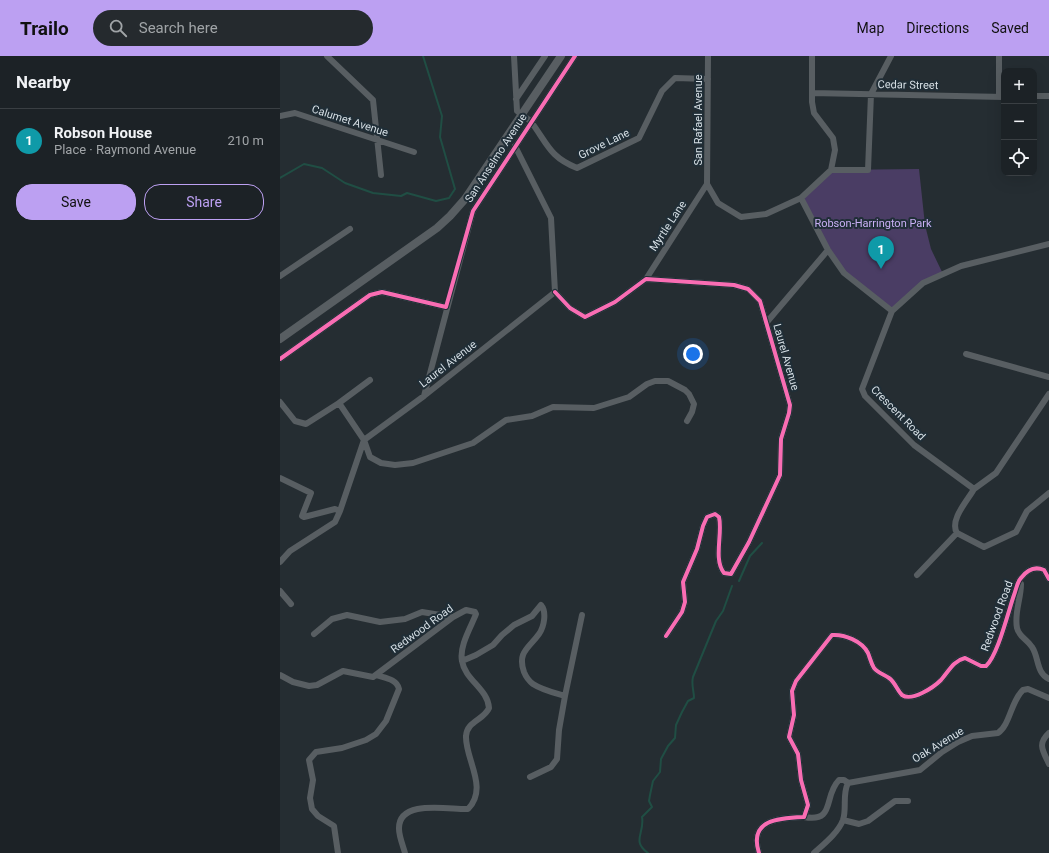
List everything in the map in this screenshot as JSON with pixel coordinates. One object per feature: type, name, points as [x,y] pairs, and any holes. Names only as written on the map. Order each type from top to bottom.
[{"type":"main road","points":[[280,339],[437,228],[450,216],[465,199],[561,56]]},
{"type":"street","points":[[327,56],[373,100],[381,175]]},
{"type":"street","points":[[514,56],[517,111],[522,115]]},
{"type":"street","points":[[516,99],[545,56]]},
{"type":"street","name":"San Anselmo Avenue","points":[[424,396],[446,306],[472,211],[575,56]]},
{"type":"street","name":"San Rafael Avenue","points":[[707,184],[708,56]]},
{"type":"street","points":[[707,184],[718,203],[741,217],[766,214],[801,198],[831,170],[835,150],[834,138],[814,113],[812,93],[812,56]]},
{"type":"street","points":[[831,170],[868,170],[871,94],[891,56]]},
{"type":"street","points":[[999,56],[1001,97]]},
{"type":"street","name":"Grove Lane","points":[[522,115],[531,122],[554,156],[563,163],[577,168],[638,138],[662,91],[675,78],[708,79]]},
{"type":"street","name":"Cedar Street","points":[[812,93],[1001,97]]},
{"type":"street","points":[[1037,96],[1049,96]]},
{"type":"street","name":"Calumet Avenue","points":[[280,116],[295,113],[414,152]]},
{"type":"street","points":[[515,146],[551,218],[555,292],[570,308],[585,317],[615,302],[646,279]]},
{"type":"street","name":"Myrtle Lane","points":[[646,279],[707,184]]},
{"type":"street","points":[[801,198],[828,250],[844,273],[892,311]]},
{"type":"street","points":[[280,276],[350,229]]},
{"type":"street","name":"Crescent Road","points":[[974,489],[908,439],[862,392],[892,311],[923,283],[961,266],[1049,244]]},
{"type":"street","points":[[766,322],[828,250]]},
{"type":"street","name":"Laurel Avenue","points":[[646,279],[742,287],[757,297],[766,322],[790,405],[781,439],[780,475],[749,542],[731,574],[724,573],[721,566],[718,539],[719,517],[715,514],[707,517],[697,549],[683,582],[684,602],[682,612],[666,636]]},
{"type":"street","points":[[280,359],[370,295],[382,292],[446,306]]},
{"type":"street","name":"Laurel Avenue","points":[[364,440],[424,396],[555,292]]},
{"type":"street","points":[[966,354],[1049,377]]},
{"type":"street","points":[[280,402],[295,421],[306,424],[339,403],[370,380]]},
{"type":"street","points":[[339,403],[364,440],[366,450],[375,460],[395,465],[414,464],[473,443],[506,420],[532,416],[553,407],[594,408],[629,397],[647,384],[661,380],[678,386],[690,394],[694,404],[687,421]]},
{"type":"street","points":[[957,533],[955,523],[974,489],[996,472],[1049,394]]},
{"type":"street","points":[[280,562],[290,551],[335,522],[364,440]]},
{"type":"street","points":[[280,478],[311,493],[302,516],[304,517],[335,509],[340,511]]},
{"type":"street","points":[[957,533],[984,547],[1016,532],[1027,511],[1049,493]]},
{"type":"street","points":[[917,575],[957,533]]},
{"type":"street","points":[[1049,579],[1044,570],[1038,568],[1031,569],[1020,578],[1021,586],[1016,618],[1017,628],[1020,635],[1026,639],[1033,648],[1041,672],[1044,677],[1049,679]]},
{"type":"street","name":"Redwood Road","points":[[804,817],[808,806],[801,780],[798,754],[789,737],[794,715],[792,691],[796,681],[808,667],[826,640],[832,634],[838,634],[860,643],[868,653],[875,669],[893,682],[901,694],[906,697],[914,696],[940,681],[958,660],[965,658],[981,666],[986,666],[990,663],[1020,578]]},
{"type":"street","points":[[280,591],[291,604]]},
{"type":"street","points":[[405,853],[399,828],[403,816],[407,812],[432,807],[454,810],[468,809],[474,800],[476,779],[466,735],[471,725],[487,712],[489,704],[481,689],[466,672],[462,661],[493,645],[514,625],[527,620],[541,605],[545,612],[542,628],[540,634],[526,649],[522,663],[523,669],[529,681],[535,685],[565,696]]},
{"type":"street","name":"Redwood Road","points":[[376,675],[453,617],[466,610],[475,612],[476,614],[462,652],[462,661]]},
{"type":"street","points":[[314,634],[332,619],[347,615],[380,622],[405,619],[422,612],[453,617]]},
{"type":"street","points":[[530,777],[551,767],[557,759],[559,730],[582,615]]},
{"type":"street","points":[[280,675],[290,681],[309,686],[317,685],[343,671],[370,678],[376,675],[394,681],[398,684],[399,689],[382,728],[376,734],[366,740],[332,750],[316,752],[309,760],[313,780],[311,804],[315,813],[334,826],[338,853]]},
{"type":"street","name":"Oak Avenue","points":[[848,783],[920,770],[942,752],[958,742],[972,736],[998,733],[1006,722],[1014,701],[1023,690],[1028,689],[1049,698]]},
{"type":"street","points":[[1049,733],[1041,742],[1041,746],[1049,764]]},
{"type":"street","points":[[759,853],[757,837],[759,830],[765,824],[777,818],[804,817],[813,819],[820,817],[826,812],[834,785],[839,780],[844,780],[848,783],[845,789],[843,820],[836,832],[814,853]]},
{"type":"street","points":[[843,820],[859,824],[868,822],[895,801],[908,801]]},
{"type":"green space","name":"Robson-Harrington Park","points":[[919,169],[925,225],[931,249],[943,274],[923,283],[892,311],[844,273],[801,198],[831,170]]},
{"type":"waterway","points":[[280,178],[304,164],[322,168],[345,183],[373,193],[401,196],[407,193],[436,201],[449,198],[455,189],[440,137],[442,116],[423,56]]},
{"type":"waterway","points":[[739,581],[750,556],[762,543]]},
{"type":"waterway","points":[[648,853],[643,849],[639,841],[642,828],[642,817],[652,807],[649,801],[653,781],[660,772],[661,759],[668,746],[675,738],[676,725],[682,712],[688,701],[694,698],[692,685],[693,677],[716,621],[723,611],[732,586]]},
{"type":"cycle path","points":[[280,359],[370,295],[382,292],[446,307],[473,211],[575,56]]},
{"type":"cycle path","points":[[555,292],[570,308],[585,317],[615,302],[646,279],[734,285],[748,289],[760,301],[790,405],[781,439],[780,475],[749,542],[731,574],[724,573],[719,561],[719,517],[715,514],[707,517],[697,549],[683,582],[685,602],[682,612],[666,636]]},
{"type":"cycle path","points":[[759,853],[757,842],[758,833],[762,827],[776,820],[804,817],[808,805],[801,780],[798,754],[789,737],[794,715],[792,691],[796,681],[832,635],[847,637],[862,645],[868,653],[874,668],[891,680],[902,695],[911,697],[923,693],[938,683],[954,664],[961,659],[965,658],[981,666],[986,666],[995,653],[1017,586],[1023,575],[1037,568],[1044,570],[1049,579]]},
{"type":"place","name":"Robson House","points":[[881,269]]}]
